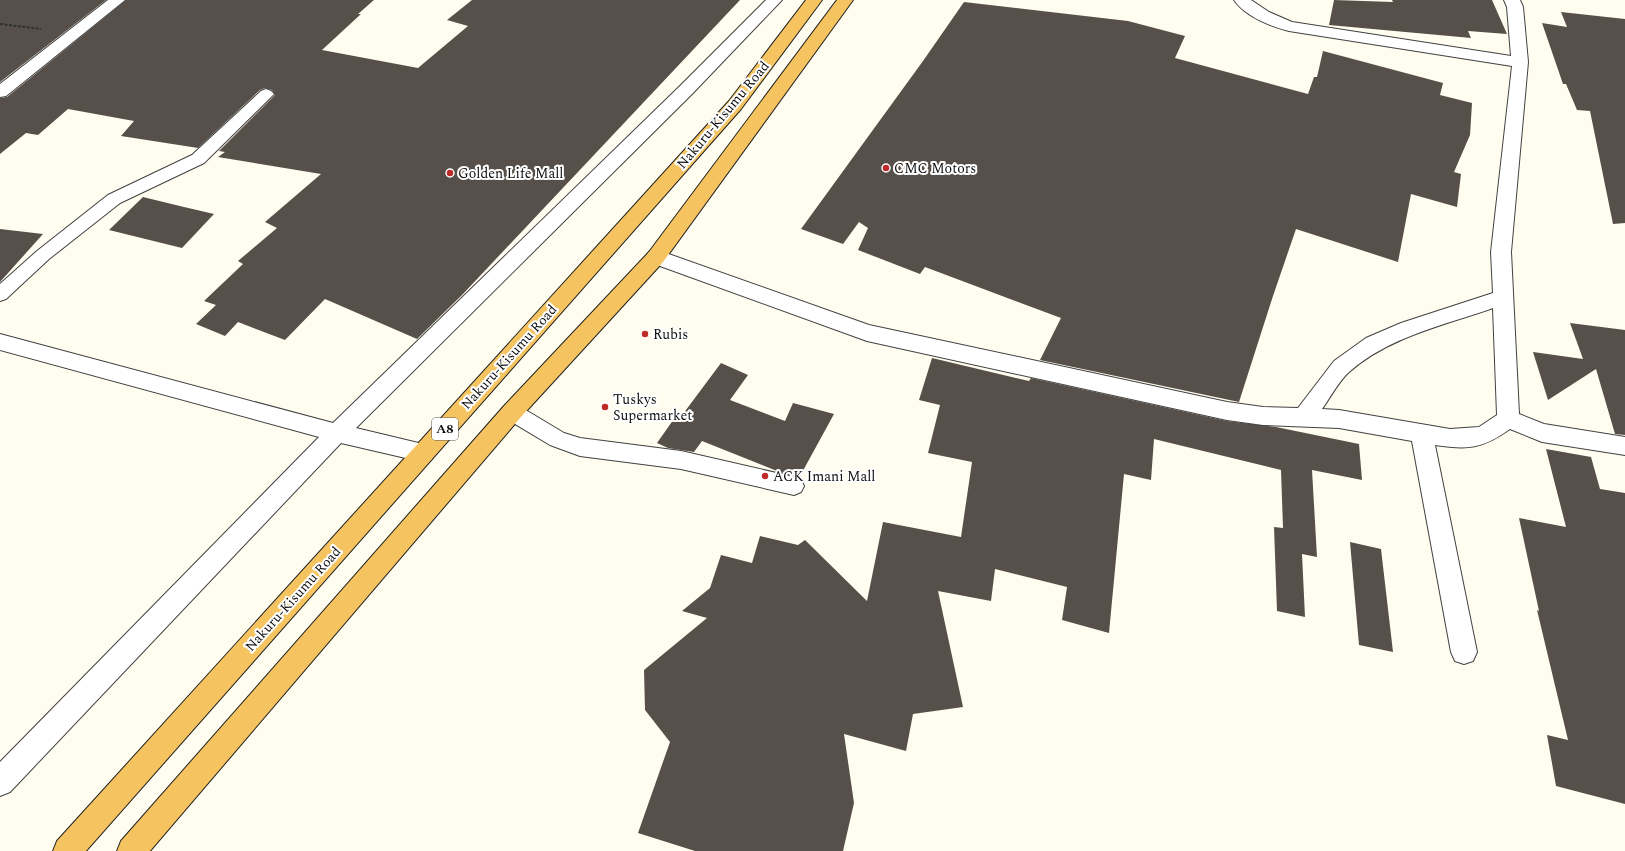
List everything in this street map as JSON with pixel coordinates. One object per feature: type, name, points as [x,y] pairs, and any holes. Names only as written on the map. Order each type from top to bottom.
[{"type":"highway","name":"Nakuru-Kisumu Road","points":[[67,851],[734,105],[783,43],[814,0]]},
{"type":"highway","name":"Nakuru-Kisumu Road","points":[[131,851],[512,412],[656,257],[845,0]]},
{"type":"street","points":[[0,92],[117,0]]},
{"type":"street","points":[[0,782],[337,433],[686,90],[774,0]]},
{"type":"street","points":[[1242,0],[1251,9],[1289,26],[1520,62]]},
{"type":"street","points":[[1508,419],[1501,252],[1520,62],[1515,7],[1512,0]]},
{"type":"street","points":[[656,257],[867,333],[1227,411],[1263,416],[1338,419],[1450,438],[1473,438],[1485,435],[1508,419]]},
{"type":"street","points":[[1303,418],[1340,367],[1373,344],[1408,329],[1503,297]]},
{"type":"street","points":[[0,342],[337,433],[423,453]]},
{"type":"street","points":[[1508,419],[1542,433],[1625,446]]},
{"type":"street","points":[[1422,434],[1464,652]]},
{"type":"lane","points":[[0,294],[43,255],[114,199],[198,158],[266,94]]},
{"type":"lane","points":[[512,412],[557,439],[580,447],[681,460],[794,486]]},
{"type":"path","points":[[0,24],[75,34]]},
{"type":"building","points":[[0,0],[106,0],[0,82]]},
{"type":"building","name":"Golden Life Mall","points":[[126,0],[374,0],[322,50],[418,68],[468,26],[447,20],[472,0],[740,0],[462,295],[417,339],[325,299],[285,340],[238,322],[225,336],[196,324],[216,305],[204,301],[243,264],[238,261],[277,228],[265,222],[321,174],[218,157],[225,152],[219,151],[275,95],[272,90],[265,88],[260,90],[198,148],[121,136],[134,121],[68,109],[38,135],[26,133],[0,154],[0,98],[7,97]]},
{"type":"building","points":[[1334,0],[1393,2],[1392,0],[1492,0],[1507,34],[1468,31],[1471,38],[1329,25]]},
{"type":"building","points":[[964,2],[1128,21],[1185,36],[1175,58],[1308,94],[1314,77],[1317,77],[1323,51],[1443,83],[1440,95],[1472,103],[1470,135],[1454,172],[1461,174],[1457,207],[1411,194],[1398,262],[1296,229],[1239,402],[1040,360],[1061,318],[925,267],[920,274],[858,250],[868,228],[859,222],[843,244],[801,229]]},
{"type":"building","points":[[1561,12],[1625,19],[1625,223],[1613,224],[1590,111],[1577,110],[1566,84],[1563,84],[1542,23],[1567,27]]},
{"type":"building","points":[[143,197],[214,214],[182,248],[109,230]]},
{"type":"building","points":[[0,229],[43,234],[0,282]]},
{"type":"building","points":[[1570,323],[1625,330],[1625,435],[1615,434],[1596,369],[1548,400],[1533,352],[1583,359]]},
{"type":"building","points":[[932,358],[1029,381],[1031,378],[1227,421],[1276,427],[1359,444],[1362,480],[1312,470],[1317,557],[1302,554],[1305,617],[1277,611],[1274,527],[1283,528],[1281,470],[1154,439],[1151,480],[1124,474],[1109,633],[1062,620],[1067,587],[995,569],[991,601],[938,591],[963,707],[913,714],[906,751],[844,734],[854,803],[843,851],[695,851],[638,833],[670,742],[645,710],[644,670],[707,618],[682,611],[710,588],[721,555],[752,563],[760,536],[798,545],[805,540],[867,601],[883,522],[961,537],[972,462],[928,453],[940,405],[919,400]]},
{"type":"building","points":[[721,363],[748,375],[730,400],[785,421],[793,403],[834,414],[799,478],[782,473],[702,441],[694,452],[668,448],[657,443],[676,416],[680,418]]},
{"type":"building","points":[[1546,449],[1591,457],[1600,489],[1625,493],[1625,804],[1556,786],[1547,735],[1568,740],[1537,610],[1539,611],[1519,518],[1566,527]]},
{"type":"building","points":[[1350,542],[1381,549],[1393,652],[1359,645]]},
{"type":"place","name":"CMC Motors","points":[[886,168]]},
{"type":"place","name":"Golden Life Mall","points":[[450,173]]},
{"type":"place","name":"Rubis","points":[[645,334]]},
{"type":"place","name":"Tuskys Supermarket","points":[[605,407]]},
{"type":"place","name":"ACK Imani Mall","points":[[765,476]]}]
